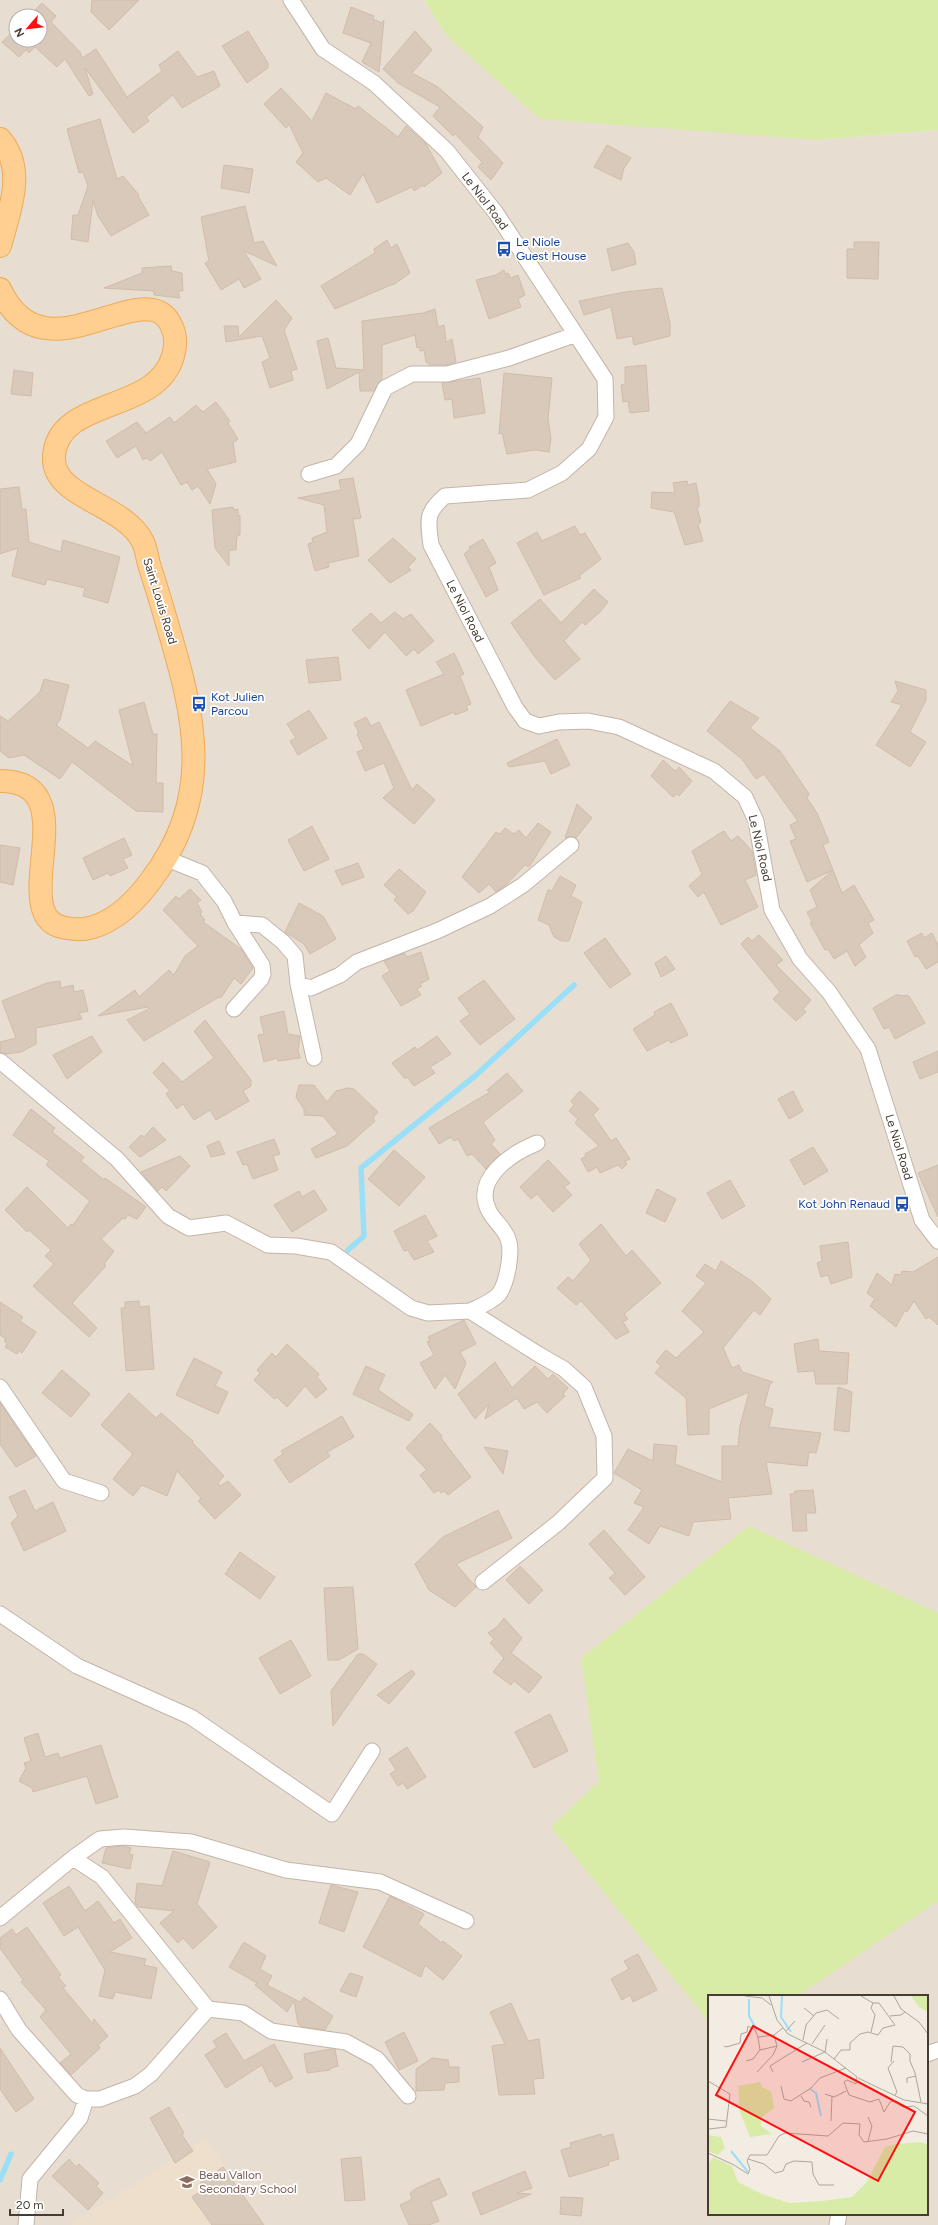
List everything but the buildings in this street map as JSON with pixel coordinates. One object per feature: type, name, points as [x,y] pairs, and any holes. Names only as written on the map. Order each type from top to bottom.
[{"type":"main road","points":[[0,139],[12,158],[14,186],[0,246]]},
{"type":"main road","name":"Saint Louis Road","points":[[0,289],[15,313],[30,324],[70,328],[87,325],[141,308],[158,312],[168,319],[173,329],[175,351],[172,361],[159,379],[142,392],[82,417],[68,426],[61,433],[54,458],[60,477],[68,488],[120,516],[142,541],[177,656],[192,720],[195,743],[191,798],[182,826],[160,870],[135,901],[115,916],[83,930],[59,927],[46,914],[41,894],[45,824],[43,810],[38,796],[23,784],[0,781]]},
{"type":"street","name":"Le Niol Road","points":[[291,0],[323,49],[374,83],[447,151],[496,213],[574,335],[605,380],[606,417],[589,449],[562,473],[528,490],[445,496],[434,505],[428,519],[431,545],[515,708],[525,721],[539,726],[559,722],[588,720],[619,727],[714,771],[746,797],[756,821],[772,910],[800,959],[829,992],[868,1049],[922,1220],[938,1241]]},
{"type":"street","points":[[309,474],[336,466],[358,444],[385,388],[412,374],[448,374],[509,358],[574,335]]},
{"type":"street","points":[[298,984],[312,988],[340,975],[357,962],[437,931],[490,906],[523,885],[572,845]]},
{"type":"street","points":[[165,858],[202,873],[224,902],[235,923],[262,966],[263,974],[261,980],[234,1009]]},
{"type":"street","points":[[235,923],[262,925],[283,942],[294,956],[298,984],[314,1058]]},
{"type":"street","points":[[0,1062],[117,1159],[168,1216],[189,1228],[226,1223],[268,1245],[296,1246],[331,1252],[412,1308],[428,1313],[470,1311],[499,1294],[505,1280],[511,1249],[508,1237],[488,1210],[485,1192],[494,1170],[519,1150],[537,1143]]},
{"type":"street","points":[[470,1311],[569,1373],[584,1387],[604,1436],[605,1478],[558,1523],[483,1582]]},
{"type":"street","points":[[0,1387],[64,1481],[101,1493]]},
{"type":"street","points":[[0,1614],[77,1666],[191,1717],[332,1814],[372,1751]]},
{"type":"street","points":[[0,1918],[73,1858],[100,1839],[124,1837],[191,1842],[286,1870],[380,1882],[466,1921]]},
{"type":"street","points":[[73,1858],[102,1877],[208,2009],[243,2013],[271,2031],[346,2042],[377,2059],[408,2096]]},
{"type":"street","points":[[0,1999],[19,2030],[78,2095],[86,2099],[100,2099],[128,2089],[151,2074],[208,2009]]},
{"type":"street","points":[[928,2054],[938,2050]]},
{"type":"street","points":[[26,2225],[30,2179],[80,2118],[86,2099]]},
{"type":"street","points":[[837,2225],[839,2215]]},
{"type":"shaded area","points":[[0,0],[424,0],[446,35],[818,140],[938,130],[938,2225],[0,2225]]},
{"type":"shaded area","name":"Beau Vallon Secondary School","points":[[205,2138],[266,2225],[71,2225]]},
{"type":"green space","points":[[424,0],[938,0],[938,130],[818,140],[540,119],[446,35]]},
{"type":"green space","points":[[749,1526],[938,1613],[938,1901],[799,1995],[708,1995],[708,2021],[551,1827],[599,1781],[581,1658]]},
{"type":"waterway","points":[[348,1250],[364,1236],[361,1168],[475,1076],[574,985]]},
{"type":"waterway","points":[[0,2180],[11,2154]]},
{"type":"place","name":"Le Niole Guest House","points":[[504,249]]},
{"type":"place","name":"Kot Julien Parcou","points":[[199,704]]},
{"type":"place","name":"Kot John Renaud","points":[[902,1204]]},
{"type":"place","name":"Beau Vallon Secondary School","points":[[187,2182]]}]
